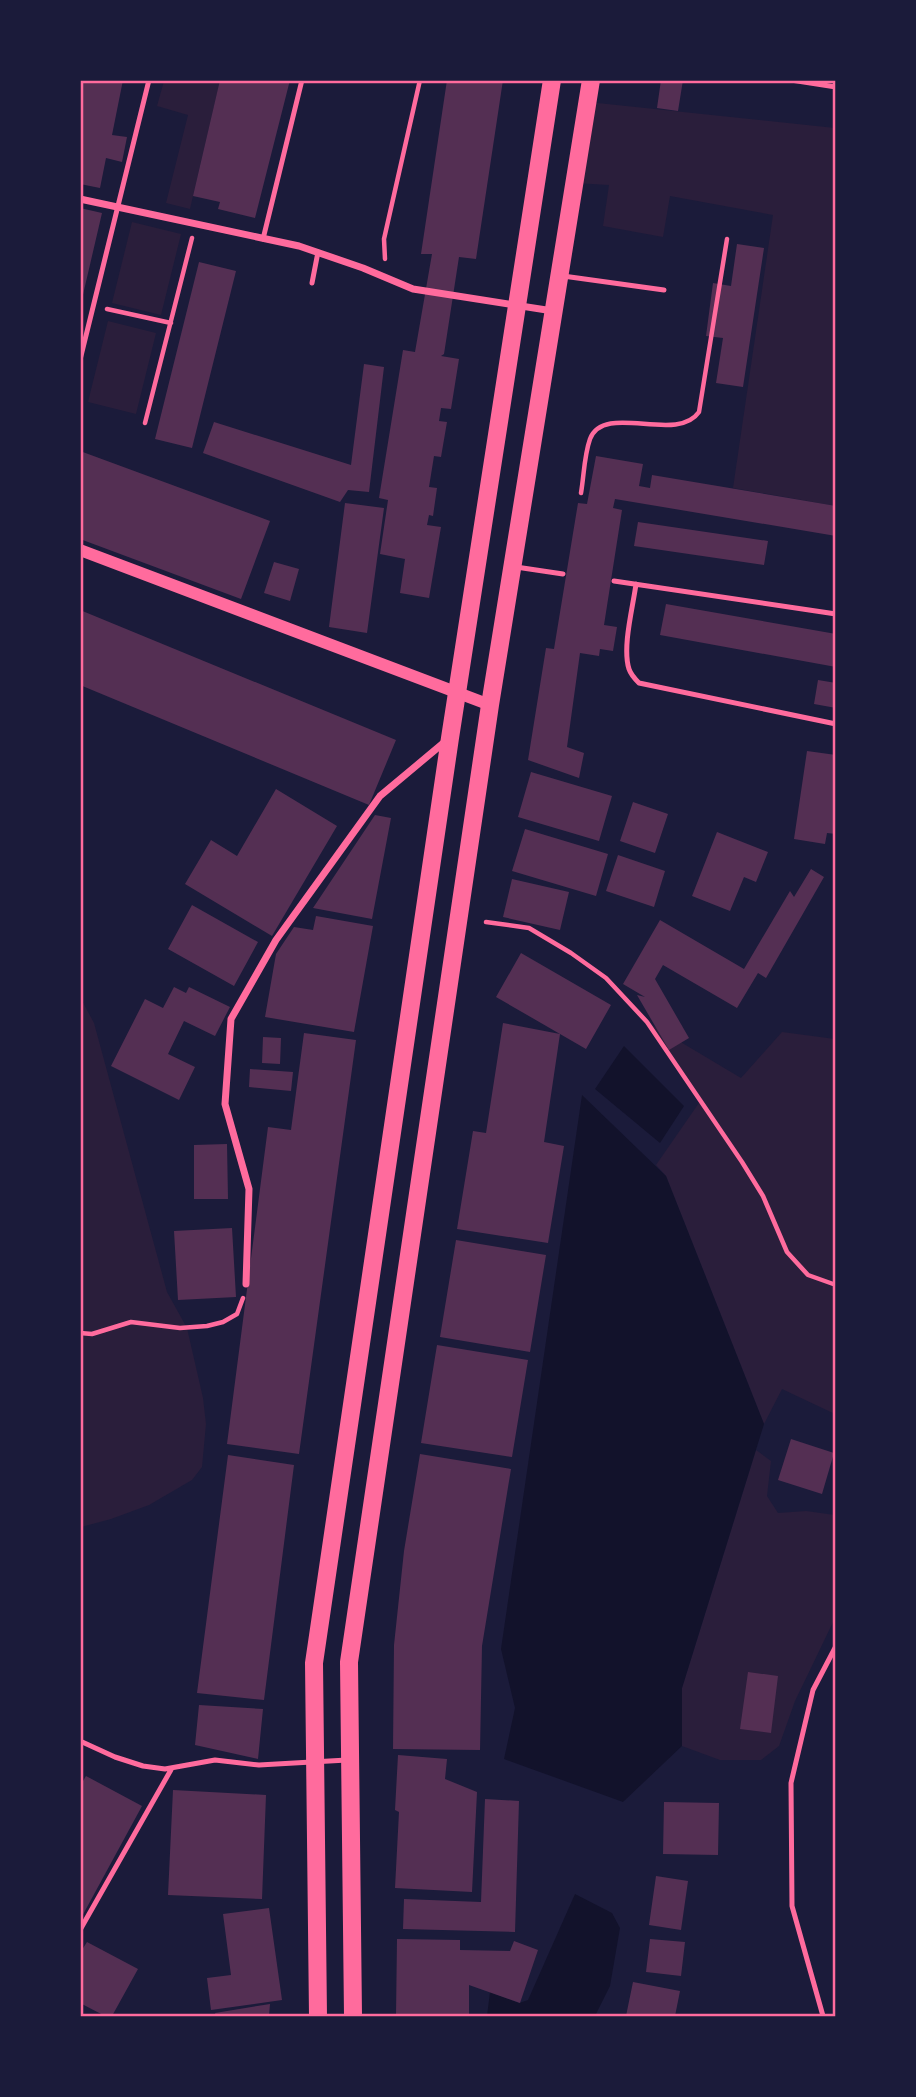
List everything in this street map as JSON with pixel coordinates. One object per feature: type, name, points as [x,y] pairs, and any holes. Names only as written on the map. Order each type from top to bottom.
[{"type":"main road","points":[[318,2017],[314,1663],[450,738],[552,80]]},
{"type":"main road","points":[[353,2017],[349,1662],[490,705],[591,80]]},
{"type":"street","points":[[80,199],[318,252],[413,289],[554,311]]},
{"type":"street","points":[[80,550],[490,705]]},
{"type":"street","points":[[246,1284],[249,1189],[225,1104],[232,1019],[276,940],[380,796],[450,738]]},
{"type":"lane","points":[[80,360],[149,80]]},
{"type":"lane","points":[[263,239],[302,80]]},
{"type":"lane","points":[[791,80],[824,83],[835,87]]},
{"type":"lane","points":[[312,284],[318,252]]},
{"type":"lane","points":[[560,275],[664,290]]},
{"type":"lane","points":[[513,566],[563,574]]},
{"type":"lane","points":[[614,581],[835,614]]},
{"type":"lane","points":[[636,584],[628,644],[628,666],[639,683],[835,724]]},
{"type":"lane","points":[[823,2017],[792,1906],[791,1783],[813,1689],[835,1646]]},
{"type":"lane","points":[[80,1741],[115,1757],[143,1766],[165,1769],[215,1760],[259,1765],[350,1760]]},
{"type":"lane","points":[[80,1930],[172,1768]]},
{"type":"path","points":[[387,278],[384,239],[420,80]]},
{"type":"path","points":[[145,422],[196,224]]},
{"type":"path","points":[[581,493],[591,438],[598,427],[612,423],[672,425],[690,421],[699,412],[727,239]]},
{"type":"path","points":[[94,306],[171,323]]},
{"type":"path","points":[[486,922],[529,928],[606,978],[647,1022],[742,1162],[763,1196],[787,1252],[808,1275],[835,1285]]},
{"type":"path","points":[[80,1334],[92,1334],[131,1322],[180,1328],[223,1322],[237,1314],[246,1284]]},
{"type":"shaded area","points":[[164,81],[220,81],[190,209],[166,203],[188,115],[157,106]]},
{"type":"shaded area","points":[[588,102],[835,128],[835,506],[733,488],[773,215],[670,196],[663,237],[603,226],[609,185],[575,183]]},
{"type":"shaded area","points":[[132,222],[181,234],[161,315],[112,303]]},
{"type":"shaded area","points":[[108,321],[156,333],[136,414],[88,402]]},
{"type":"shaded area","points":[[80,997],[94,1023],[167,1292],[187,1328],[203,1398],[206,1424],[202,1467],[192,1480],[149,1505],[81,1527]]},
{"type":"shaded area","points":[[647,1022],[741,1078],[782,1032],[835,1039],[835,1414],[782,1389],[764,1424],[666,1176],[656,1165],[701,1100]]},
{"type":"shaded area","points":[[624,1046],[684,1106],[660,1143],[595,1089]]},
{"type":"shaded area","points":[[582,1095],[666,1176],[764,1424],[682,1688],[682,1746],[623,1802],[504,1759],[515,1708],[501,1649]]},
{"type":"shaded area","points":[[756,1450],[771,1461],[767,1496],[778,1513],[806,1511],[835,1515],[835,1618],[795,1701],[779,1746],[761,1760],[720,1760],[682,1746],[682,1688]]},
{"type":"shaded area","points":[[575,1894],[612,1913],[620,1928],[610,1986],[595,2016],[487,2016],[490,1992],[519,2003],[528,2000]]},
{"type":"building","points":[[80,80],[123,80],[112,135],[127,137],[122,162],[106,158],[100,188],[80,184]]},
{"type":"building","points":[[220,80],[290,80],[255,218],[218,209],[220,202],[193,196]]},
{"type":"building","points":[[447,80],[503,80],[476,259],[459,257],[444,354],[441,356],[459,359],[451,409],[441,408],[439,421],[447,422],[441,457],[434,456],[429,487],[437,488],[433,516],[429,515],[427,525],[441,527],[429,598],[400,593],[405,559],[380,554],[388,500],[379,498],[403,350],[415,352],[432,254],[421,254]]},
{"type":"building","points":[[661,80],[683,80],[678,111],[657,108]]},
{"type":"building","points":[[80,208],[102,213],[82,299],[80,298]]},
{"type":"building","points":[[737,244],[764,248],[743,387],[716,383],[723,338],[706,336],[713,283],[731,286]]},
{"type":"building","points":[[199,262],[236,271],[192,448],[155,439]]},
{"type":"building","points":[[364,364],[384,367],[369,492],[348,490],[340,502],[203,453],[214,422],[351,465]]},
{"type":"building","points":[[80,451],[270,521],[241,599],[80,539]]},
{"type":"building","points":[[596,456],[643,464],[639,486],[650,488],[652,475],[836,506],[836,536],[615,499],[613,508],[622,510],[604,625],[617,627],[613,651],[600,649],[599,656],[580,653],[567,747],[584,753],[579,778],[528,760],[546,648],[554,649],[578,503],[587,504]]},
{"type":"building","points":[[345,503],[384,508],[367,633],[329,627]]},
{"type":"building","points":[[638,522],[768,541],[764,565],[634,546]]},
{"type":"building","points":[[274,562],[299,569],[290,601],[264,593]]},
{"type":"building","points":[[666,604],[836,634],[836,667],[660,635]]},
{"type":"building","points":[[80,610],[396,740],[369,805],[80,685]]},
{"type":"building","points":[[818,680],[836,683],[836,708],[814,704]]},
{"type":"building","points":[[807,751],[836,755],[836,834],[827,833],[825,844],[794,839]]},
{"type":"building","points":[[531,772],[612,796],[599,841],[518,817]]},
{"type":"building","points":[[276,789],[337,826],[272,936],[185,884],[211,840],[237,856]]},
{"type":"building","points":[[633,802],[668,814],[655,853],[620,841]]},
{"type":"building","points":[[375,815],[391,818],[372,919],[313,908]]},
{"type":"building","points":[[525,829],[608,854],[596,896],[512,871]]},
{"type":"building","points":[[717,832],[768,852],[756,882],[744,877],[730,911],[692,896]]},
{"type":"building","points":[[618,855],[665,871],[654,907],[606,891]]},
{"type":"building","points":[[811,869],[824,877],[766,978],[758,973],[737,1008],[663,965],[655,979],[689,1038],[669,1050],[637,995],[645,997],[623,984],[660,920],[744,969],[790,891],[794,897]]},
{"type":"building","points":[[512,879],[569,892],[560,930],[503,917]]},
{"type":"building","points":[[192,905],[258,942],[234,986],[168,949]]},
{"type":"building","points":[[316,916],[373,926],[354,1032],[265,1017],[276,954],[294,927],[313,930]]},
{"type":"building","points":[[521,953],[611,1005],[586,1049],[496,997]]},
{"type":"building","points":[[174,987],[186,993],[189,987],[230,1007],[215,1036],[184,1021],[168,1054],[195,1067],[179,1100],[111,1066],[145,999],[163,1008]]},
{"type":"building","points":[[503,1023],[560,1034],[544,1142],[564,1146],[548,1243],[457,1229],[473,1131],[486,1133]]},
{"type":"building","points":[[304,1033],[356,1040],[299,1454],[227,1444],[268,1127],[291,1130]]},
{"type":"building","points":[[263,1037],[281,1038],[280,1064],[262,1063]]},
{"type":"building","points":[[250,1069],[293,1072],[291,1091],[249,1087]]},
{"type":"building","points":[[227,1144],[228,1199],[194,1199],[194,1145]]},
{"type":"building","points":[[232,1228],[236,1297],[178,1300],[174,1231]]},
{"type":"building","points":[[456,1240],[546,1255],[530,1352],[440,1337]]},
{"type":"building","points":[[437,1345],[528,1360],[512,1457],[421,1443]]},
{"type":"building","points":[[791,1439],[834,1453],[822,1494],[778,1480]]},
{"type":"building","points":[[420,1454],[511,1469],[482,1646],[480,1750],[393,1749],[394,1645],[404,1551]]},
{"type":"building","points":[[228,1455],[294,1465],[264,1700],[197,1693]]},
{"type":"building","points":[[748,1672],[778,1676],[771,1733],[740,1729]]},
{"type":"building","points":[[199,1705],[263,1709],[258,1759],[195,1745]]},
{"type":"building","points":[[398,1755],[447,1759],[445,1779],[477,1792],[472,1892],[395,1888],[399,1812],[395,1810]]},
{"type":"building","points":[[86,1776],[142,1806],[80,1920],[80,1786]]},
{"type":"building","points":[[173,1790],[266,1795],[262,1899],[168,1895]]},
{"type":"building","points":[[485,1799],[519,1801],[515,1932],[403,1929],[404,1899],[481,1902]]},
{"type":"building","points":[[664,1802],[719,1803],[718,1855],[663,1854]]},
{"type":"building","points":[[656,1876],[688,1881],[681,1930],[649,1925]]},
{"type":"building","points":[[269,1908],[282,2000],[211,2010],[207,1978],[231,1975],[223,1914]]},
{"type":"building","points":[[397,1939],[460,1940],[460,1950],[510,1951],[514,1941],[538,1950],[520,2003],[469,1985],[469,2016],[396,2016]]},
{"type":"building","points":[[650,1939],[685,1942],[681,1976],[646,1972]]},
{"type":"building","points":[[87,1942],[138,1969],[112,2016],[105,2016],[80,2003],[80,1953]]},
{"type":"building","points":[[633,1982],[680,1991],[675,2016],[626,2016]]},
{"type":"building","points":[[270,2004],[269,2016],[216,2016],[215,2013]]}]
